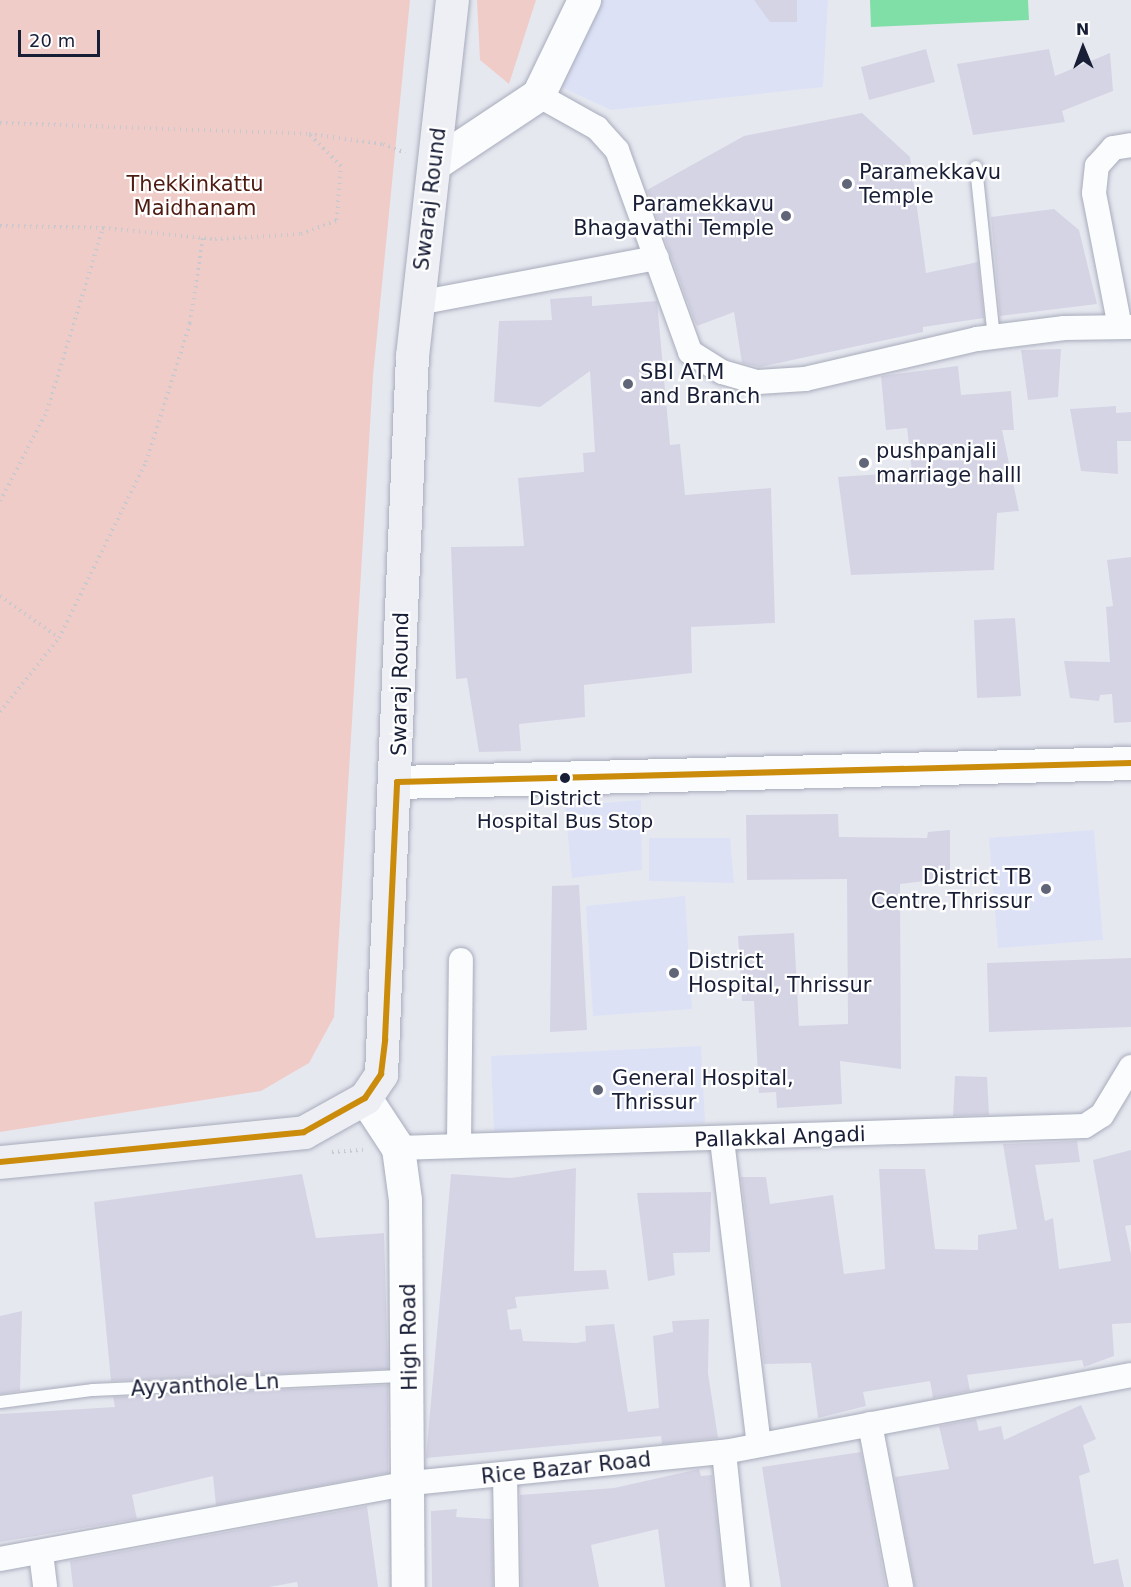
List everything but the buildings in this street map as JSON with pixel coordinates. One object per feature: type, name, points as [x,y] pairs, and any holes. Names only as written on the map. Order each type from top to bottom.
[{"type":"main road","name":"Swaraj Round","points":[[0,1162],[304,1132],[365,1098],[381,1074],[386,1039],[418,303],[452,0]]},
{"type":"main road","points":[[434,164],[538,95],[584,0]]},
{"type":"main road","points":[[397,782],[1131,763]]},
{"type":"main road","name":"High Road","points":[[365,1098],[398,1148],[405,1200],[411,1483],[408,1587]]},
{"type":"street","points":[[538,95],[597,128],[617,150],[690,352],[722,372],[758,382],[805,379],[994,337],[1126,327],[1094,193],[1097,166],[1113,148],[1131,145]]},
{"type":"street","points":[[418,303],[657,258]]},
{"type":"street","points":[[459,1143],[461,960]]},
{"type":"street","name":"Pallakkal Angadi","points":[[398,1148],[459,1143],[722,1140],[1085,1126],[1102,1115],[1131,1067]]},
{"type":"street","points":[[722,1140],[759,1445]]},
{"type":"street","name":"Rice Bazar Road","points":[[0,1559],[411,1483],[724,1452],[1131,1375]]},
{"type":"street","points":[[870,1424],[901,1587]]},
{"type":"street","points":[[724,1452],[738,1587]]},
{"type":"street","points":[[506,1475],[507,1587]]},
{"type":"street","points":[[41,1553],[45,1587]]},
{"type":"lane","points":[[976,167],[994,337]]},
{"type":"lane","name":"Ayyanthole Ln","points":[[0,1402],[93,1390],[410,1376]]},
{"type":"path","points":[[0,123],[309,134],[383,144],[434,164]]},
{"type":"path","points":[[0,226],[103,228],[203,237],[301,234],[337,220],[341,166],[309,134]]},
{"type":"path","points":[[0,501],[47,411],[103,228]]},
{"type":"path","points":[[0,712],[59,638],[146,462],[190,323],[203,237]]},
{"type":"path","points":[[0,596],[59,638]]},
{"type":"shaded area","points":[[599,0],[828,0],[823,87],[611,110],[559,86]]},
{"type":"shaded area","points":[[870,0],[1028,0],[1029,20],[871,27]]},
{"type":"shaded area","points":[[641,800],[642,870],[572,878],[565,806]]},
{"type":"shaded area","name":"District TB Centre,Thrissur","points":[[1094,830],[1103,940],[998,948],[989,838]]},
{"type":"shaded area","points":[[649,838],[730,838],[734,883],[649,881]]},
{"type":"shaded area","points":[[685,896],[692,1009],[593,1016],[586,906]]},
{"type":"shaded area","name":"General Hospital, Thrissur","points":[[701,1046],[705,1123],[494,1133],[491,1056]]},
{"type":"green space","name":"Thekkinkattu Maidhanam","points":[[0,0],[410,0],[373,376],[334,1017],[309,1063],[261,1091],[0,1132]]},
{"type":"green space","points":[[477,0],[536,0],[509,84],[480,60]]},
{"type":"transit line","points":[[0,1162],[304,1132],[365,1098],[381,1074],[385,1039],[397,782],[1131,763]]},
{"type":"place","name":"Paramekkavu Temple","points":[[847,184]]},
{"type":"place","name":"Paramekkavu Bhagavathi Temple","points":[[786,216]]},
{"type":"place","name":"SBI ATM and Branch","points":[[628,384]]},
{"type":"place","name":"pushpanjali marriage halll","points":[[864,463]]},
{"type":"place","name":"District Hospital Bus Stop","points":[[565,778]]},
{"type":"place","name":"District TB Centre,Thrissur","points":[[1046,889]]},
{"type":"place","name":"District Hospital, Thrissur","points":[[674,973]]},
{"type":"place","name":"General Hospital, Thrissur","points":[[598,1090]]}]
